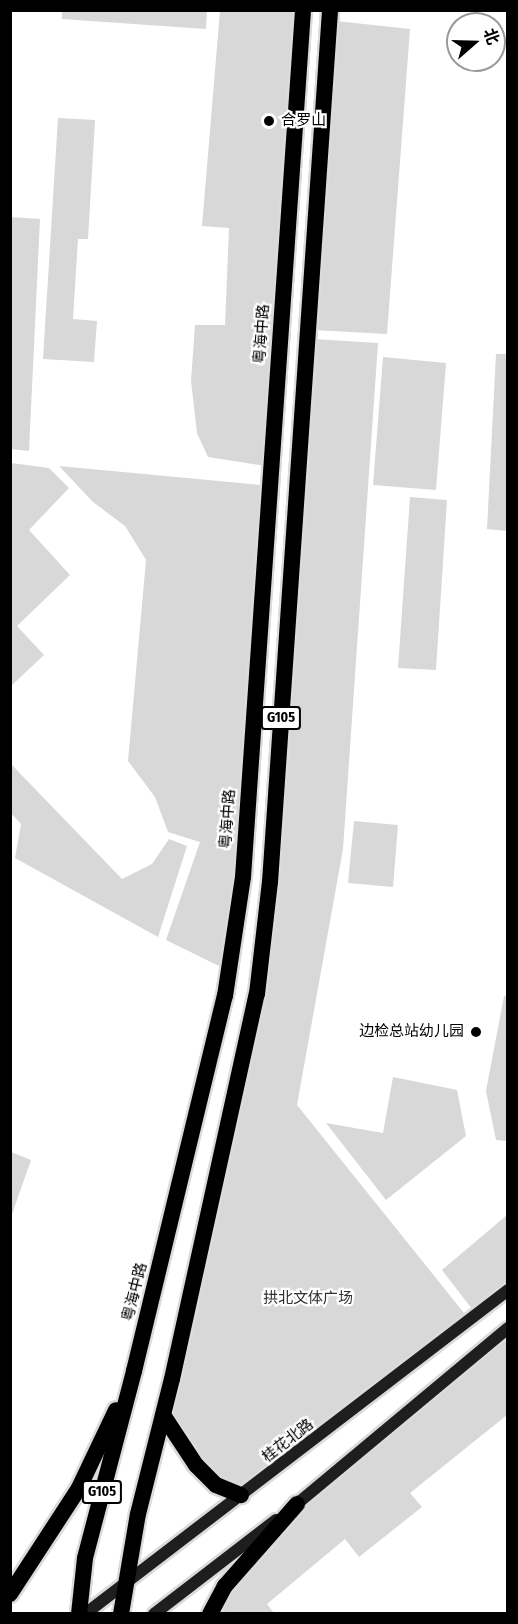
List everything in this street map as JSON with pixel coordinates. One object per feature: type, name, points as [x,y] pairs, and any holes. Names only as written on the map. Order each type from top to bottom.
[{"type":"highway","name":"粤海中路","points":[[79,1614],[85,1558],[134,1371],[225,996],[243,877],[303,10]]},
{"type":"highway","name":"G105","points":[[121,1614],[138,1514],[163,1415],[257,994],[270,882],[330,10]]},
{"type":"highway","points":[[10,1594],[79,1488],[134,1371]]},
{"type":"highway","points":[[163,1415],[196,1465],[216,1485],[241,1496]]},
{"type":"highway","points":[[210,1614],[225,1586],[297,1504]]},
{"type":"main road","name":"桂花北路","points":[[85,1614],[507,1290]]},
{"type":"main road","points":[[154,1614],[297,1504],[507,1328]]},
{"type":"green space","points":[[62,11],[207,11],[206,29],[62,19]]},
{"type":"green space","points":[[220,11],[297,11],[266,466],[208,457],[197,433],[191,381],[195,325],[225,325],[229,228],[202,226]]},
{"type":"green space","points":[[336,21],[410,29],[387,334],[313,330]]},
{"type":"green space","points":[[58,118],[95,120],[88,239],[78,239],[73,319],[97,321],[94,362],[43,359]]},
{"type":"green space","points":[[10,217],[40,219],[29,451],[11,449]]},
{"type":"green space","name":"拱北文体广场","points":[[313,339],[378,343],[343,849],[297,1105],[468,1318],[240,1493],[216,1481],[165,1415],[262,995]]},
{"type":"green space","points":[[496,354],[507,354],[507,531],[487,529]]},
{"type":"green space","points":[[383,357],[446,363],[436,490],[373,485]]},
{"type":"green space","points":[[11,463],[49,468],[69,488],[29,530],[70,575],[17,626],[44,655],[11,686]]},
{"type":"green space","points":[[59,466],[261,485],[237,876],[221,967],[166,940],[200,842],[168,832],[155,797],[128,761],[146,560],[125,526],[93,502]]},
{"type":"green space","points":[[410,497],[447,500],[436,670],[398,668]]},
{"type":"green space","points":[[10,763],[122,879],[152,864],[169,839],[187,846],[158,937],[15,858],[21,824],[11,813]]},
{"type":"green space","points":[[354,821],[398,825],[393,887],[348,883]]},
{"type":"green space","points":[[504,996],[508,996],[507,1141],[496,1140],[486,1091]]},
{"type":"green space","points":[[393,1077],[457,1090],[466,1136],[386,1200],[326,1123],[383,1133]]},
{"type":"green space","points":[[11,1152],[31,1160],[11,1217]]},
{"type":"green space","points":[[507,1215],[507,1281],[472,1309],[442,1270]]},
{"type":"green space","points":[[507,1339],[507,1415],[410,1493],[422,1507],[359,1557],[345,1539],[267,1604],[274,1613],[219,1614],[230,1591],[303,1510]]},
{"type":"place","name":"合罗山","points":[[269,121]]},
{"type":"place","name":"边检总站幼儿园","points":[[476,1032]]}]
